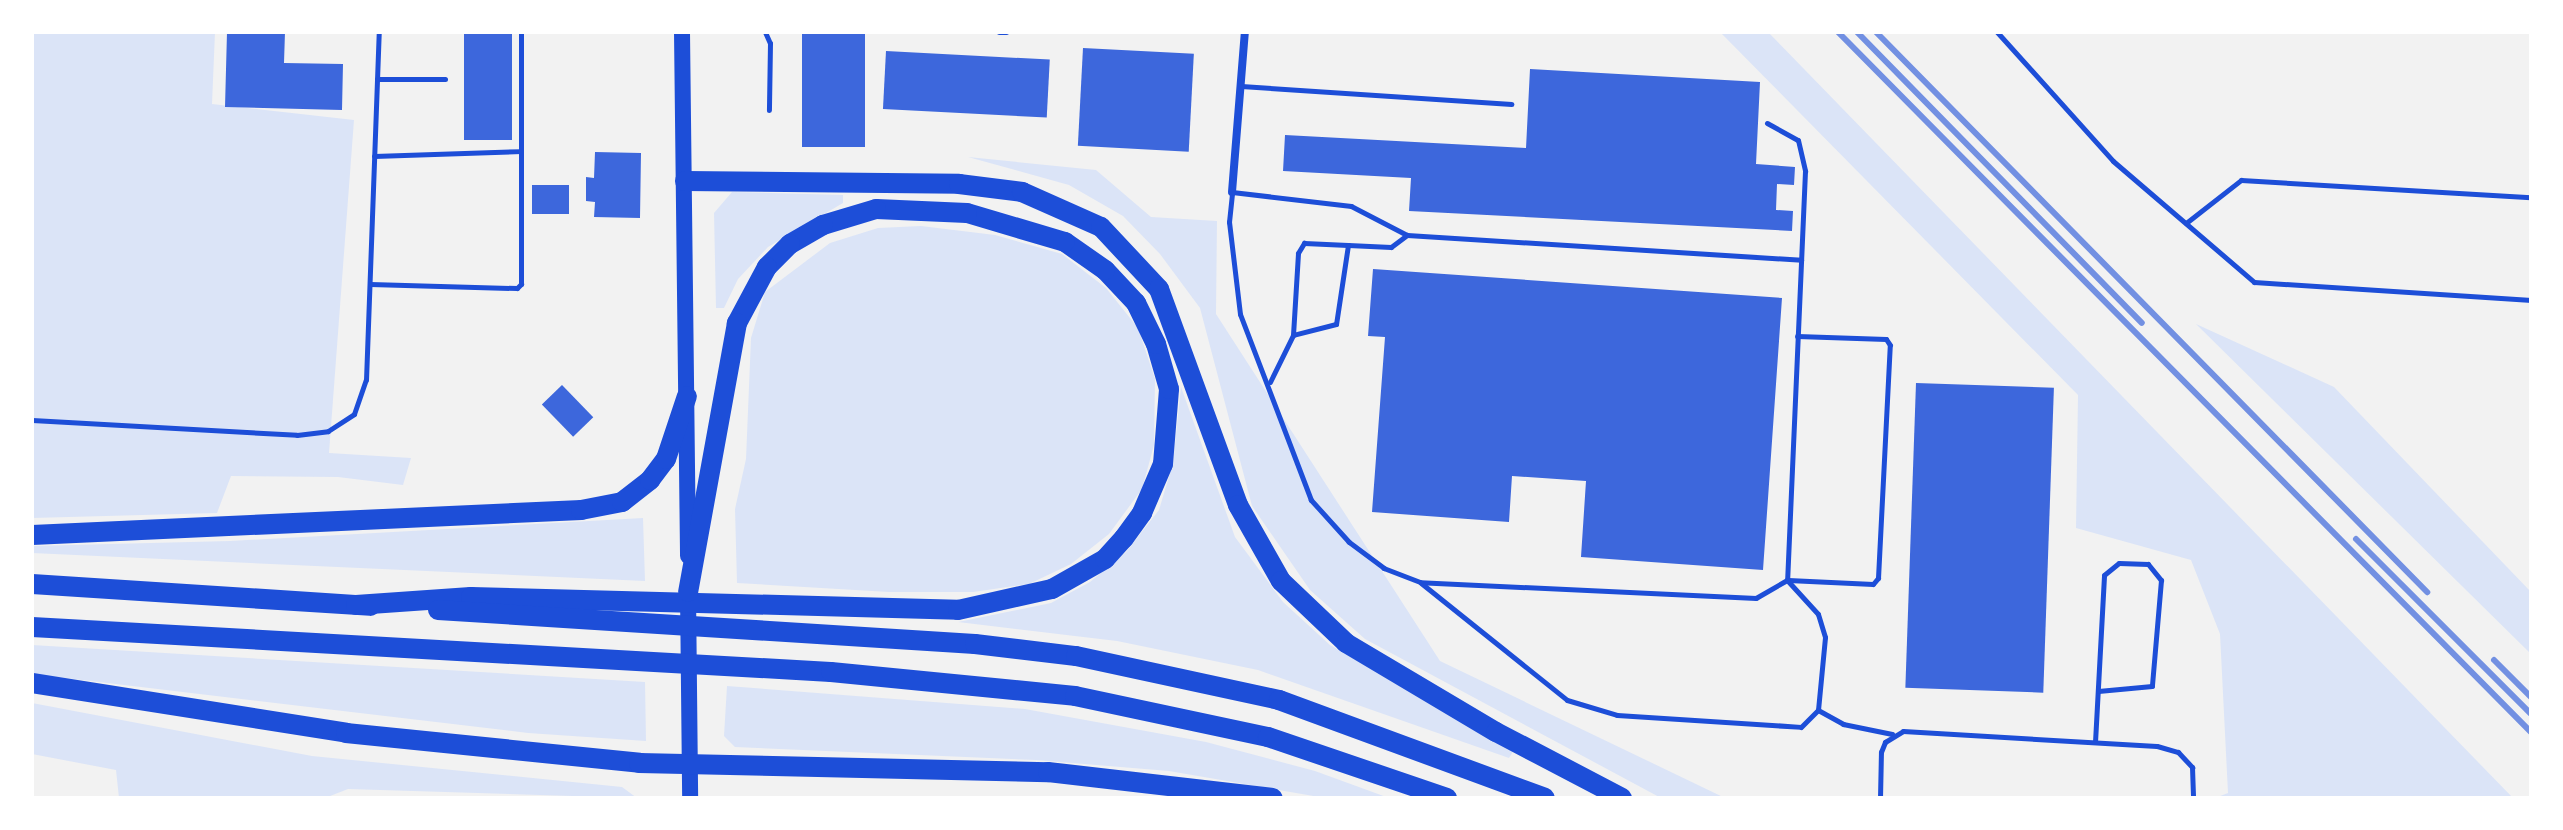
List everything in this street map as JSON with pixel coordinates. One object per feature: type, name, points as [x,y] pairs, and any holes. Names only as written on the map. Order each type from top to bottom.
[{"type":"highway","points":[[685,181],[959,184],[1022,192],[1101,227],[1159,289],[1238,505],[1281,581],[1346,643],[1496,732],[1622,798]]},
{"type":"highway","points":[[356,605],[471,597],[958,610],[1023,600],[1105,559],[1142,513],[1166,443],[1164,366],[1136,303],[1105,270],[1065,242],[967,213],[876,209],[851,214],[790,244],[748,297],[730,353],[696,517],[688,592]]},
{"type":"highway","points":[[32,535],[581,510],[622,502],[650,480],[666,459],[687,396]]},
{"type":"highway","points":[[32,584],[800,631],[1076,656],[1279,700],[1545,798]]},
{"type":"highway","points":[[32,627],[831,672],[1030,690],[1219,724],[1317,752],[1447,798]]},
{"type":"highway","points":[[32,683],[346,733],[691,763],[1048,772],[1272,798]]},
{"type":"main road","points":[[682,32],[687,396],[696,517]]},
{"type":"main road","points":[[688,592],[690,798]]},
{"type":"street","points":[[1232,192],[1245,32]]},
{"type":"lane","points":[[32,420],[297,435],[328,431],[354,414],[366,380],[379,32]]},
{"type":"lane","points":[[370,284],[517,288],[521,32]]},
{"type":"lane","points":[[765,32],[770,43],[769,110]]},
{"type":"lane","points":[[999,32],[1006,32]]},
{"type":"lane","points":[[1997,32],[2113,161],[2254,282],[2531,300]]},
{"type":"lane","points":[[377,79],[445,79]]},
{"type":"lane","points":[[1241,86],[1511,104]]},
{"type":"lane","points":[[1767,123],[1798,140],[1805,171],[1787,580],[1818,614],[1825,637],[1818,710],[1801,727],[1617,715],[1567,700],[1420,582],[1384,568],[1349,542],[1311,500],[1270,383],[1240,314],[1229,222],[1232,192],[1351,206],[1407,235],[1801,260]]},
{"type":"lane","points":[[374,156],[521,151]]},
{"type":"lane","points":[[2186,223],[2241,180],[2531,197]]},
{"type":"lane","points":[[1270,383],[1293,335],[1298,253],[1304,243],[1391,247],[1407,235]]},
{"type":"lane","points":[[1293,335],[1336,324],[1348,245]]},
{"type":"lane","points":[[1420,582],[1756,598],[1787,580],[1873,584],[1878,578],[1890,345],[1886,339],[1797,336]]},
{"type":"lane","points":[[2095,742],[2104,575],[2119,563],[2148,564],[2161,580],[2152,686],[2098,691]]},
{"type":"lane","points":[[1818,710],[1843,724],[1893,734],[1903,731],[2095,742],[2178,752],[2192,767],[2193,798]]},
{"type":"lane","points":[[1880,798],[1881,752],[1893,734]]},
{"type":"shaded area","points":[[32,32],[215,32],[212,104],[354,120],[329,453],[411,458],[403,485],[338,477],[231,476],[217,513],[32,518]]},
{"type":"shaded area","points":[[1720,32],[1768,32],[2513,798],[2215,798],[2228,793],[2220,634],[2191,560],[2076,528],[2078,395]]},
{"type":"shaded area","points":[[968,157],[1096,170],[1151,217],[1217,221],[1216,314],[1440,661],[1725,798],[1661,798],[1365,639],[1310,590],[1252,506],[1200,308],[1160,254],[1123,216],[1069,185]]},
{"type":"shaded area","points":[[732,192],[843,195],[843,203],[768,247],[738,279],[724,308],[716,308],[714,213]]},
{"type":"shaded area","points":[[921,226],[995,235],[1062,254],[1106,288],[1138,328],[1155,379],[1154,445],[1142,489],[1109,534],[1071,564],[1029,584],[973,592],[889,592],[737,583],[735,509],[746,459],[751,338],[765,292],[830,243],[878,228]]},
{"type":"shaded area","points":[[2196,324],[2334,387],[2531,592],[2531,654]]},
{"type":"shaded area","points":[[1181,387],[1235,537],[1283,602],[1330,645],[1514,750],[1509,758],[1258,670],[1117,641],[958,622],[1051,603],[1090,582],[1126,552],[1159,510],[1173,463]]},
{"type":"shaded area","points":[[643,518],[645,581],[32,553],[32,546],[230,541]]},
{"type":"shaded area","points":[[32,645],[645,682],[646,741],[528,733],[32,674]]},
{"type":"shaded area","points":[[727,686],[1025,709],[1206,742],[1315,771],[1389,798],[1325,798],[1169,771],[1036,760],[735,747],[724,736]]},
{"type":"shaded area","points":[[32,703],[312,756],[622,787],[637,798],[348,789],[325,798],[119,798],[116,770],[32,754]]},
{"type":"building","points":[[227,32],[285,32],[284,63],[343,64],[342,110],[225,107]]},
{"type":"building","points":[[464,32],[512,32],[512,140],[464,140]]},
{"type":"building","points":[[802,32],[865,32],[865,147],[802,147]]},
{"type":"building","points":[[1083,48],[1194,54],[1189,152],[1078,146]]},
{"type":"building","points":[[886,51],[1050,60],[1047,118],[883,109]]},
{"type":"building","points":[[1530,69],[1760,82],[1756,164],[1795,167],[1794,185],[1777,184],[1776,210],[1793,211],[1792,231],[1409,211],[1411,178],[1283,171],[1285,135],[1526,148]]},
{"type":"building","points":[[595,152],[641,153],[640,218],[594,217],[595,202],[586,201],[586,177],[594,178]]},
{"type":"building","points":[[532,185],[569,185],[569,214],[532,214]]},
{"type":"building","points":[[1373,269],[1782,298],[1763,570],[1581,557],[1586,481],[1512,476],[1509,522],[1372,512],[1385,337],[1368,336]]},
{"type":"building","points":[[1916,383],[2054,388],[2043,693],[1905,688]]},
{"type":"building","points":[[562,385],[593,417],[573,437],[542,404]]},
{"type":"railway","points":[[1838,32],[2531,732]]},
{"type":"railway","points":[[1857,32],[2142,323]]},
{"type":"railway","points":[[1876,32],[2427,592]]},
{"type":"railway","points":[[2356,539],[2531,714]]},
{"type":"railway","points":[[2494,660],[2531,697]]}]
